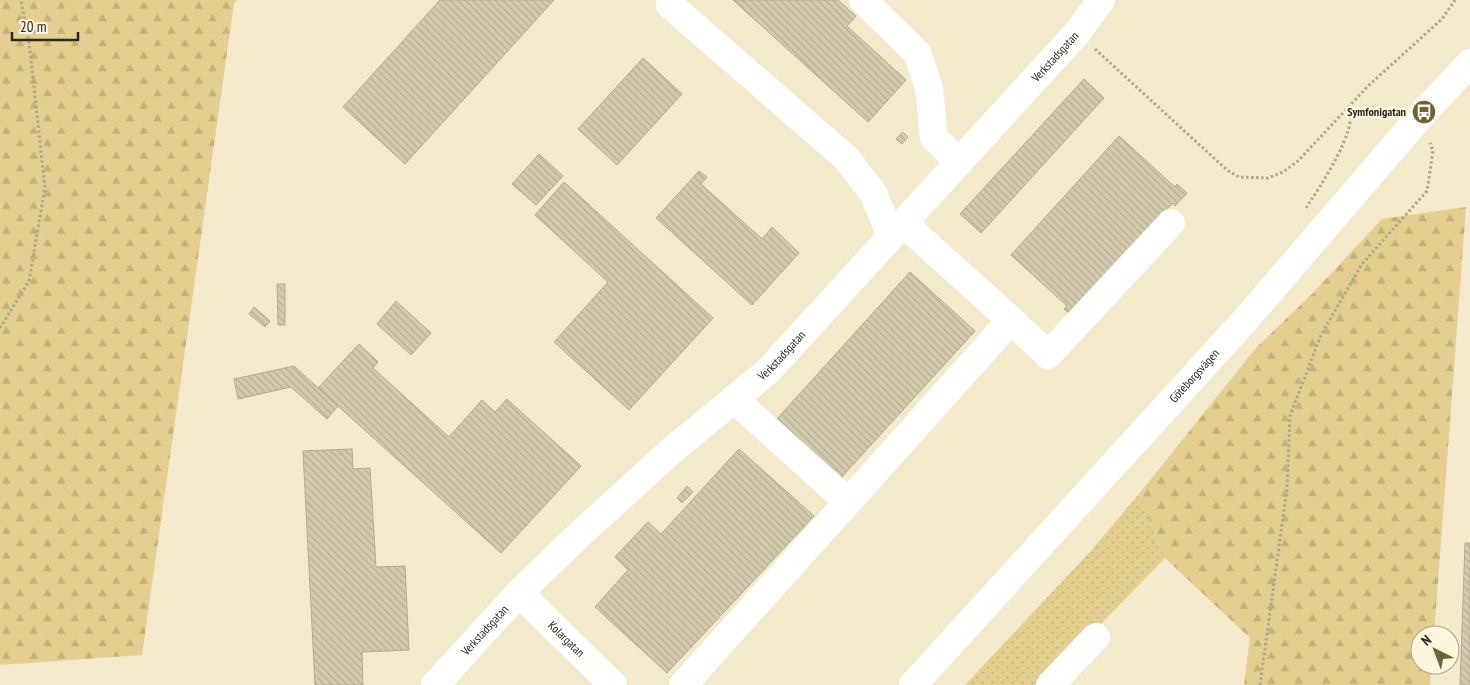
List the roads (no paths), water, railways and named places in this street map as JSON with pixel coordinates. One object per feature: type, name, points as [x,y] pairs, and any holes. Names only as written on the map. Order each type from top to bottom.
[{"type":"street","points":[[863,0],[917,53],[929,88],[934,138],[959,162]]},
{"type":"street","name":"Verkstadsgatan","points":[[435,685],[519,594],[670,452],[768,370],[1077,33],[1101,0]]},
{"type":"street","points":[[670,6],[846,158],[873,193],[897,230],[1011,320],[1048,355],[1171,223]]},
{"type":"street","name":"Göteborgsvägen","points":[[913,685],[1247,318],[1419,117],[1470,63]]},
{"type":"street","points":[[683,685],[1011,320]]},
{"type":"street","points":[[734,399],[848,502]]},
{"type":"street","name":"Kolargatan","points":[[519,594],[613,685]]},
{"type":"street","points":[[1050,685],[1096,637]]},
{"type":"place","name":"Symfonigatan","points":[[1424,112]]}]
